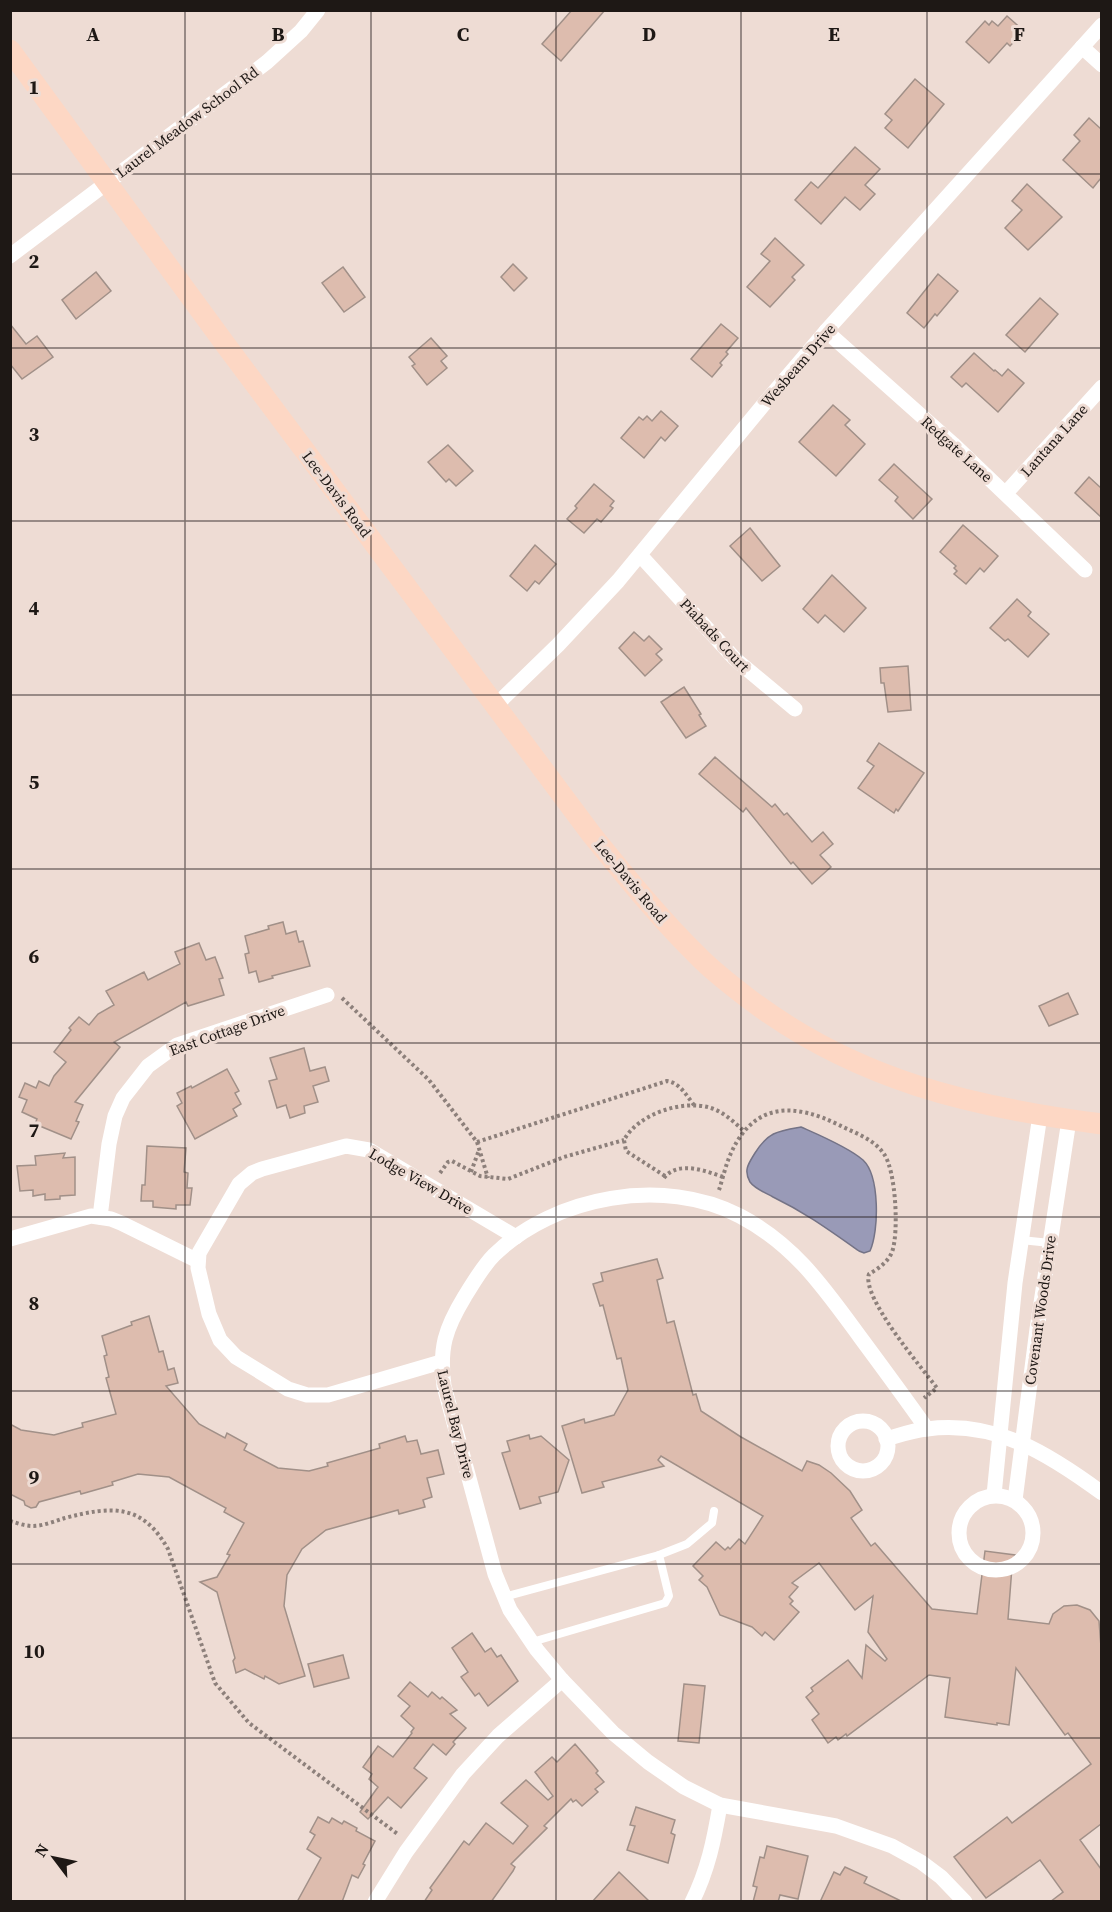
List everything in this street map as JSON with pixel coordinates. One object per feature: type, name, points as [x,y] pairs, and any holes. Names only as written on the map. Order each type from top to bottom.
[{"type":"main road","points":[[10,50],[107,183]]},
{"type":"main road","name":"Lee-Davis Road","points":[[107,183],[592,835],[646,902],[701,960],[752,1002],[812,1041],[862,1066],[912,1086],[964,1100],[1101,1124]]},
{"type":"street","name":"Laurel Meadow School Rd","points":[[10,256],[267,62],[301,31],[318,10]]},
{"type":"street","name":"Wesbeam Drive","points":[[495,706],[558,645],[640,555],[826,331],[1101,25]]},
{"type":"street","points":[[1082,47],[1101,65]]},
{"type":"street","name":"Redgate Lane","points":[[826,331],[1006,494],[1085,570]]},
{"type":"street","name":"Lantana Lane","points":[[1006,494],[1101,387]]},
{"type":"street","name":"Piabads Court","points":[[640,555],[735,659],[795,709]]},
{"type":"street","name":"East Cottage Drive","points":[[100,1217],[108,1144],[115,1116],[123,1098],[148,1066],[161,1054],[177,1045],[327,995]]},
{"type":"street","name":"Covenant Woods Drive","points":[[994,1495],[1015,1283],[1040,1115]]},
{"type":"street","name":"Covenant Woods Drive","points":[[1015,1500],[1069,1120]]},
{"type":"street","name":"Lodge View Drive","points":[[198,1261],[203,1245],[234,1191],[245,1177],[261,1169],[346,1146],[369,1150],[516,1237]]},
{"type":"street","name":"Laurel Bay Drive","points":[[927,1429],[799,1259],[782,1243],[738,1215],[714,1205],[665,1196],[634,1195],[601,1200],[566,1210],[516,1237],[492,1256],[477,1276],[458,1308],[445,1338],[441,1362],[444,1386],[495,1574],[510,1610],[561,1680],[613,1733],[648,1762],[684,1787],[720,1805],[836,1826],[892,1846],[921,1862],[941,1877],[965,1902]]},
{"type":"street","points":[[10,1239],[80,1218],[100,1217],[121,1223],[198,1261],[209,1314],[225,1347],[236,1357],[297,1393],[328,1395],[441,1362]]},
{"type":"street","points":[[886,1438],[927,1429],[974,1429],[1000,1435],[1022,1444],[1075,1473],[1101,1493]]},
{"type":"street","points":[[994,1495],[1015,1500],[1030,1517],[1034,1529],[1029,1551],[1022,1561],[1012,1567],[993,1571],[972,1562],[963,1552],[959,1540],[959,1528],[963,1515],[971,1505],[981,1498],[994,1495]]},
{"type":"street","points":[[375,1902],[411,1844],[479,1755],[561,1680]]},
{"type":"street","points":[[692,1902],[704,1878],[713,1846],[720,1805]]},
{"type":"lane","points":[[1021,1240],[1050,1243]]},
{"type":"lane","points":[[504,1597],[659,1555],[687,1544],[712,1523],[714,1511]]},
{"type":"lane","points":[[532,1642],[665,1603],[669,1596],[659,1555]]},
{"type":"path","points":[[327,995],[338,995],[346,1000],[429,1080],[477,1142],[488,1178]]},
{"type":"path","points":[[477,1142],[667,1081],[679,1086],[693,1105]]},
{"type":"path","points":[[432,1186],[448,1162],[458,1164],[488,1178],[515,1177],[564,1157],[624,1140],[644,1119],[664,1111],[693,1105],[713,1108],[745,1132]]},
{"type":"path","points":[[714,1205],[732,1151],[745,1132],[760,1117],[772,1111],[801,1111],[826,1118],[878,1147],[886,1156],[891,1172],[896,1212],[892,1251],[880,1267],[869,1274],[868,1284],[883,1317],[937,1388],[924,1398],[910,1404]]},
{"type":"path","points":[[624,1140],[626,1150],[632,1156],[665,1176]]},
{"type":"path","points":[[471,1172],[479,1149]]},
{"type":"path","points":[[665,1196],[661,1185],[669,1173],[690,1168],[723,1177]]},
{"type":"path","points":[[10,1521],[34,1527],[93,1510],[117,1510],[130,1512],[146,1521],[158,1531],[168,1549],[215,1683],[234,1707],[249,1723],[411,1844]]},
{"type":"water","points":[[801,1127],[850,1150],[869,1168],[873,1178],[876,1204],[875,1231],[870,1251],[864,1253],[859,1251],[750,1182],[747,1174],[748,1167],[764,1141],[780,1131]]},
{"type":"building","points":[[572,10],[605,10],[561,61],[542,44]]},
{"type":"building","points":[[1007,16],[1024,31],[1010,46],[1007,43],[989,63],[966,42],[985,21],[989,25],[992,21],[998,26]]},
{"type":"building","points":[[915,79],[944,104],[908,148],[885,128],[892,120],[885,114]]},
{"type":"building","points":[[1089,118],[1101,129],[1101,178],[1093,188],[1063,160],[1080,141],[1074,135]]},
{"type":"building","points":[[855,147],[880,169],[865,185],[875,194],[860,210],[845,197],[821,224],[795,200],[811,182],[818,188]]},
{"type":"building","points":[[1027,184],[1062,217],[1028,250],[1005,228],[1022,210],[1012,201]]},
{"type":"building","points":[[775,238],[804,265],[792,277],[795,280],[770,307],[747,287],[770,261],[761,254]]},
{"type":"building","points":[[513,264],[527,278],[514,291],[501,277]]},
{"type":"building","points":[[343,267],[365,297],[344,312],[322,283]]},
{"type":"building","points":[[96,272],[111,291],[76,319],[62,300]]},
{"type":"building","points":[[938,274],[958,291],[924,328],[907,313]]},
{"type":"building","points":[[1040,298],[1058,314],[1025,352],[1006,335]]},
{"type":"building","points":[[10,324],[26,344],[37,336],[53,357],[22,379],[10,364]]},
{"type":"building","points":[[721,324],[738,338],[726,352],[728,354],[720,363],[722,365],[712,377],[691,359]]},
{"type":"building","points":[[431,338],[447,356],[441,361],[447,368],[427,385],[412,366],[415,364],[409,357]]},
{"type":"building","points":[[974,353],[1002,376],[1008,369],[1024,383],[998,412],[966,383],[962,387],[951,377]]},
{"type":"building","points":[[833,405],[850,420],[845,425],[865,444],[836,476],[799,442]]},
{"type":"building","points":[[661,411],[678,426],[665,441],[661,437],[644,458],[621,438],[639,417],[643,420],[647,416],[652,421]]},
{"type":"building","points":[[448,445],[473,471],[456,486],[449,479],[446,482],[428,462]]},
{"type":"building","points":[[894,464],[932,499],[913,519],[895,501],[898,497],[879,480]]},
{"type":"building","points":[[1089,477],[1101,488],[1101,517],[1075,493]]},
{"type":"building","points":[[594,484],[614,501],[610,506],[613,508],[601,522],[597,519],[584,533],[567,519]]},
{"type":"building","points":[[963,525],[998,556],[984,572],[980,568],[966,584],[954,574],[957,571],[954,568],[956,566],[940,552]]},
{"type":"building","points":[[750,528],[780,566],[762,581],[730,546]]},
{"type":"building","points":[[535,545],[556,564],[539,584],[535,581],[527,591],[510,576]]},
{"type":"building","points":[[832,575],[866,608],[844,632],[825,615],[818,623],[803,609]]},
{"type":"building","points":[[1017,599],[1031,612],[1028,616],[1049,634],[1028,657],[1008,639],[1005,641],[990,628]]},
{"type":"building","points":[[634,632],[644,641],[649,636],[662,649],[656,654],[662,660],[645,676],[619,648]]},
{"type":"building","points":[[908,666],[911,710],[888,712],[880,668]]},
{"type":"building","points":[[684,687],[706,726],[686,738],[661,702]]},
{"type":"building","points":[[879,743],[924,773],[898,811],[896,809],[894,813],[858,788],[874,766],[867,761]]},
{"type":"building","points":[[715,757],[772,807],[775,804],[784,815],[787,813],[812,842],[823,832],[833,844],[820,855],[831,867],[812,884],[793,862],[791,864],[746,808],[743,812],[699,774]]},
{"type":"building","points":[[283,922],[286,934],[296,931],[299,942],[303,941],[310,966],[272,976],[273,978],[259,982],[256,971],[249,973],[245,954],[249,953],[245,936]]},
{"type":"building","points":[[199,943],[206,960],[215,957],[223,978],[219,979],[224,995],[188,1006],[186,1002],[114,1042],[120,1047],[75,1102],[83,1105],[76,1121],[79,1122],[71,1139],[35,1124],[37,1119],[22,1112],[27,1100],[19,1097],[25,1083],[36,1088],[39,1081],[49,1086],[66,1062],[54,1052],[71,1030],[69,1028],[79,1017],[89,1025],[98,1014],[114,1005],[106,991],[144,972],[148,980],[180,964],[175,952]]},
{"type":"building","points":[[1068,993],[1078,1014],[1049,1026],[1039,1006]]},
{"type":"building","points":[[304,1048],[310,1071],[325,1067],[329,1081],[313,1086],[318,1102],[304,1106],[305,1113],[290,1118],[286,1105],[277,1108],[269,1081],[277,1079],[270,1058]]},
{"type":"building","points":[[227,1069],[239,1091],[235,1093],[241,1104],[233,1109],[237,1116],[195,1139],[177,1106],[182,1103],[177,1093],[191,1086],[192,1088]]},
{"type":"building","points":[[147,1146],[186,1148],[184,1172],[188,1173],[187,1188],[192,1188],[190,1205],[176,1205],[176,1209],[153,1207],[153,1201],[141,1201],[142,1185],[145,1185]]},
{"type":"building","points":[[65,1153],[63,1158],[75,1157],[75,1195],[45,1200],[45,1194],[33,1196],[33,1190],[20,1191],[17,1166],[36,1165],[35,1156]]},
{"type":"building","points":[[657,1259],[663,1278],[657,1280],[667,1323],[674,1321],[693,1395],[696,1394],[701,1411],[741,1437],[802,1471],[807,1461],[831,1473],[850,1491],[862,1510],[851,1518],[871,1546],[875,1543],[932,1609],[977,1614],[985,1551],[1015,1555],[1008,1619],[1049,1624],[1053,1614],[1064,1606],[1077,1605],[1090,1610],[1099,1621],[1101,1824],[1080,1840],[1101,1869],[1101,1902],[1050,1902],[1063,1892],[1040,1860],[986,1898],[954,1857],[1007,1817],[1012,1823],[1091,1764],[1068,1733],[1065,1735],[1016,1668],[1009,1725],[945,1717],[950,1678],[929,1675],[847,1736],[846,1734],[838,1740],[836,1737],[828,1743],[812,1720],[819,1714],[806,1697],[813,1691],[811,1688],[848,1660],[862,1678],[866,1645],[885,1661],[887,1659],[868,1632],[873,1596],[855,1610],[819,1563],[792,1583],[798,1587],[789,1597],[793,1601],[790,1604],[799,1612],[774,1640],[765,1632],[762,1636],[752,1627],[720,1615],[707,1587],[699,1580],[703,1576],[693,1566],[716,1542],[725,1550],[728,1547],[730,1549],[739,1539],[745,1544],[763,1516],[661,1456],[658,1460],[664,1466],[602,1482],[604,1487],[582,1493],[562,1426],[584,1419],[585,1423],[614,1415],[628,1390],[621,1358],[617,1359],[603,1305],[600,1306],[593,1284],[603,1281],[601,1273]]},
{"type":"building","points":[[149,1316],[159,1352],[163,1351],[168,1370],[174,1368],[178,1383],[166,1386],[199,1424],[225,1438],[227,1433],[247,1444],[244,1450],[278,1468],[309,1471],[328,1466],[327,1463],[380,1448],[379,1444],[405,1436],[407,1442],[417,1440],[421,1454],[438,1450],[444,1474],[427,1478],[432,1497],[423,1500],[425,1507],[399,1514],[398,1510],[326,1530],[302,1549],[287,1575],[284,1606],[305,1676],[279,1684],[245,1669],[236,1673],[233,1661],[235,1658],[217,1592],[200,1582],[217,1577],[244,1523],[224,1512],[226,1508],[169,1477],[138,1474],[112,1482],[113,1485],[39,1502],[36,1507],[31,1508],[25,1505],[24,1501],[10,1494],[10,1424],[21,1430],[54,1435],[83,1427],[82,1423],[116,1414],[106,1378],[109,1377],[104,1356],[107,1355],[102,1336]]},
{"type":"building","points":[[529,1435],[530,1439],[541,1436],[569,1460],[558,1492],[539,1497],[541,1503],[520,1509],[502,1453],[510,1451],[507,1441]]},
{"type":"building","points":[[472,1633],[485,1652],[491,1648],[497,1657],[501,1655],[518,1681],[488,1706],[479,1693],[475,1696],[461,1677],[468,1672],[452,1648]]},
{"type":"building","points":[[343,1655],[349,1678],[314,1687],[308,1664]]},
{"type":"building","points":[[410,1682],[428,1697],[432,1692],[440,1699],[442,1697],[457,1710],[450,1714],[466,1728],[453,1742],[455,1744],[446,1755],[433,1744],[414,1768],[427,1778],[401,1808],[388,1797],[368,1819],[360,1812],[378,1787],[369,1779],[372,1774],[363,1767],[378,1746],[393,1757],[412,1733],[414,1728],[401,1716],[410,1706],[398,1696]]},
{"type":"building","points":[[684,1684],[705,1686],[699,1743],[678,1741]]},
{"type":"building","points":[[575,1744],[598,1771],[596,1773],[604,1782],[595,1789],[598,1792],[582,1806],[576,1800],[573,1802],[571,1799],[544,1826],[547,1828],[511,1864],[515,1867],[513,1871],[491,1902],[424,1902],[432,1890],[430,1888],[464,1841],[469,1845],[486,1823],[513,1844],[528,1826],[501,1803],[526,1780],[548,1800],[553,1796],[535,1772],[552,1757],[557,1762]]},
{"type":"building","points":[[636,1807],[675,1820],[671,1833],[675,1835],[668,1863],[627,1850],[635,1826],[630,1825]]},
{"type":"building","points":[[318,1817],[329,1823],[332,1818],[342,1824],[344,1821],[357,1828],[356,1831],[375,1841],[358,1878],[352,1875],[342,1902],[297,1902],[321,1858],[307,1849],[315,1835],[310,1832]]},
{"type":"building","points":[[767,1846],[808,1856],[798,1899],[780,1895],[778,1902],[753,1902],[757,1887],[753,1886],[760,1857],[764,1858]]},
{"type":"building","points":[[845,1867],[867,1877],[864,1883],[903,1902],[820,1902],[834,1872],[840,1875]]},
{"type":"building","points":[[619,1872],[650,1902],[592,1902]]}]
